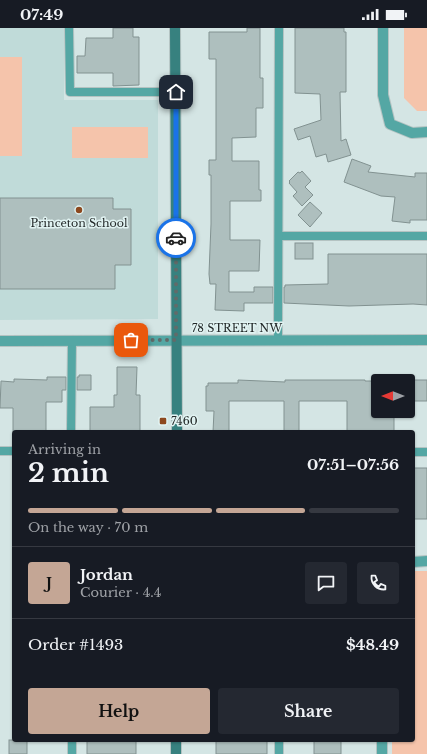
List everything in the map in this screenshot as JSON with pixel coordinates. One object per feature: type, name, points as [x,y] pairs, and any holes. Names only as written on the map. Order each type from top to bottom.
[{"type":"street","points":[[175,28],[176,430]]},
{"type":"street","points":[[382,28],[383,95],[390,124],[412,132],[427,132]]},
{"type":"street","name":"78 STREET NW","points":[[0,340],[427,340]]},
{"type":"street","points":[[415,562],[427,561]]},
{"type":"street","points":[[176,742],[176,754]]},
{"type":"street","points":[[382,742],[382,754]]},
{"type":"lane","points":[[69,28],[70,92],[176,92]]},
{"type":"lane","points":[[278,340],[279,28]]},
{"type":"lane","points":[[279,236],[427,236]]},
{"type":"lane","points":[[71,430],[72,340]]},
{"type":"lane","points":[[0,451],[12,451]]},
{"type":"lane","points":[[415,452],[427,452]]},
{"type":"lane","points":[[72,742],[72,754]]},
{"type":"lane","points":[[279,742],[279,754]]},
{"type":"shaded area","name":"Princeton School","points":[[0,28],[64,28],[64,100],[158,100],[158,319],[0,320]]},
{"type":"shaded area","points":[[404,28],[427,28],[427,111],[417,111],[404,98]]},
{"type":"shaded area","points":[[0,57],[22,57],[22,156],[0,156]]},
{"type":"shaded area","points":[[72,127],[148,127],[148,158],[72,158]]},
{"type":"shaded area","points":[[415,571],[427,571],[427,754],[392,754],[392,742],[415,742]]},
{"type":"building","points":[[113,28],[133,28],[133,37],[139,37],[139,85],[113,86],[113,73],[77,73],[77,56],[85,56],[86,38],[113,38]]},
{"type":"building","points":[[247,28],[260,28],[260,78],[263,78],[263,108],[256,108],[256,137],[232,138],[232,161],[259,161],[259,190],[261,190],[261,201],[230,201],[230,240],[260,240],[259,271],[229,271],[229,292],[254,292],[254,287],[273,287],[273,303],[244,303],[244,311],[215,310],[216,284],[210,284],[209,274],[211,175],[209,175],[209,160],[216,160],[216,59],[209,59],[209,32],[247,32]]},
{"type":"building","points":[[295,28],[344,28],[344,32],[346,32],[346,92],[340,92],[341,141],[346,139],[351,155],[328,162],[326,154],[316,157],[310,136],[298,140],[294,129],[321,120],[320,94],[295,93]]},
{"type":"building","points":[[352,159],[371,166],[368,172],[415,177],[415,173],[427,173],[427,220],[410,220],[410,223],[392,221],[395,197],[381,196],[344,182]]},
{"type":"building","points":[[302,171],[311,181],[305,187],[313,195],[302,206],[293,196],[297,192],[289,181],[298,172],[300,173]]},
{"type":"building","points":[[0,198],[113,198],[113,209],[131,209],[131,265],[115,265],[115,289],[0,289]]},
{"type":"building","points":[[310,202],[322,213],[310,227],[298,215]]},
{"type":"building","points":[[295,243],[313,243],[313,259],[295,259]]},
{"type":"building","points":[[328,254],[427,254],[427,305],[349,306],[284,303],[285,285],[328,284]]},
{"type":"building","points":[[117,367],[137,367],[136,395],[140,395],[140,430],[90,430],[90,407],[114,407],[114,395],[117,395]]},
{"type":"building","points":[[79,375],[91,375],[91,390],[77,390],[77,377],[79,377]]},
{"type":"building","points":[[47,377],[66,377],[66,390],[62,390],[62,402],[46,402],[46,430],[13,430],[13,408],[0,408],[1,381],[14,382],[14,379],[47,380]]},
{"type":"building","points":[[238,380],[285,382],[285,380],[371,381],[371,418],[394,418],[394,430],[347,430],[347,401],[299,401],[299,430],[284,430],[284,401],[229,401],[229,430],[213,430],[214,411],[206,411],[206,386],[208,386],[208,383],[238,383]]},
{"type":"building","points":[[415,380],[427,380],[427,401],[415,401]]},
{"type":"building","points":[[415,468],[427,468],[427,519],[415,519]]},
{"type":"building","points":[[9,740],[12,740],[12,742],[27,742],[27,754],[9,754]]},
{"type":"building","points":[[87,742],[136,742],[136,754],[87,754]]},
{"type":"building","points":[[216,742],[267,742],[267,754],[216,754]]},
{"type":"building","points":[[314,742],[341,742],[341,754],[314,754]]},
{"type":"way so far","points":[[131,340],[176,340],[176,238]]},
{"type":"place","name":"Princeton School","points":[[79,210]]},
{"type":"place","name":"7460","points":[[163,421]]},
{"type":"route","points":[[176,92],[176,238]]}]
